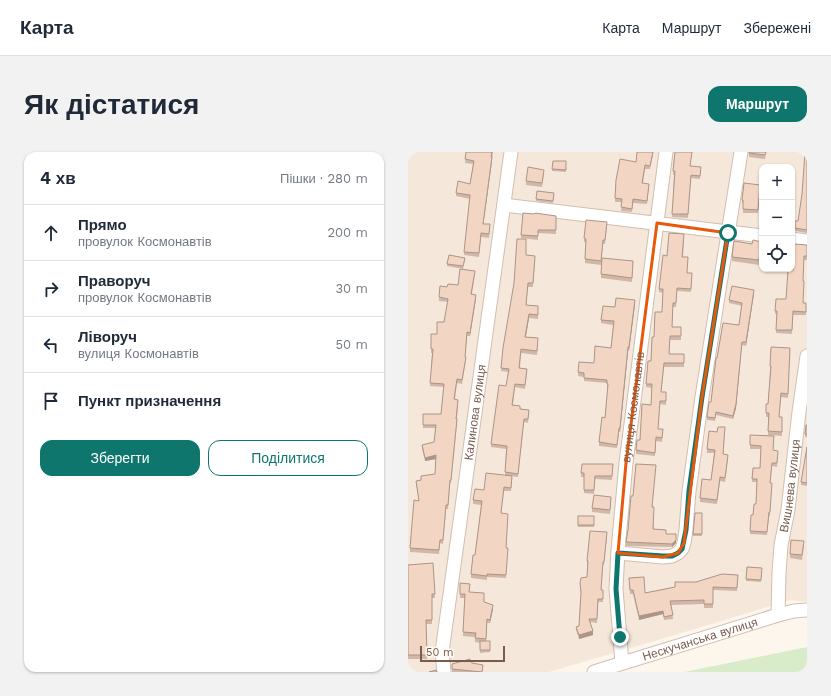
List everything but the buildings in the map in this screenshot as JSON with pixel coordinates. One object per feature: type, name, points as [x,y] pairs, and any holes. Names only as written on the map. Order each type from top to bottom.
[{"type":"street","name":"Калинова вулиця","points":[[444,672],[442,652],[511,152]]},
{"type":"street","name":"вулиця Космонавтів","points":[[622,663],[616,589],[618,553],[626,463],[666,152]]},
{"type":"street","points":[[618,553],[672,556],[682,549],[686,530],[689,491],[702,397],[741,152]]},
{"type":"street","points":[[504,205],[759,236]]},
{"type":"street","points":[[795,239],[807,241]]},
{"type":"street","name":"Вишнева вулиця","points":[[778,615],[781,545],[788,510],[807,356]]},
{"type":"street","name":"Нескучанська вулиця","points":[[594,672],[778,615],[794,611],[807,610]]},
{"type":"highlighted area","points":[[657,223],[728,233],[702,397],[684,543],[678,553],[663,557],[618,553],[626,463]]},
{"type":"shaded area","points":[[408,152],[807,152],[807,602],[790,600],[549,672],[408,672]]},
{"type":"green space","points":[[807,647],[807,672],[684,672]]},
{"type":"route","points":[[620,637],[616,589],[618,553],[672,556],[682,549],[684,543],[689,491],[702,397],[728,233]]}]
